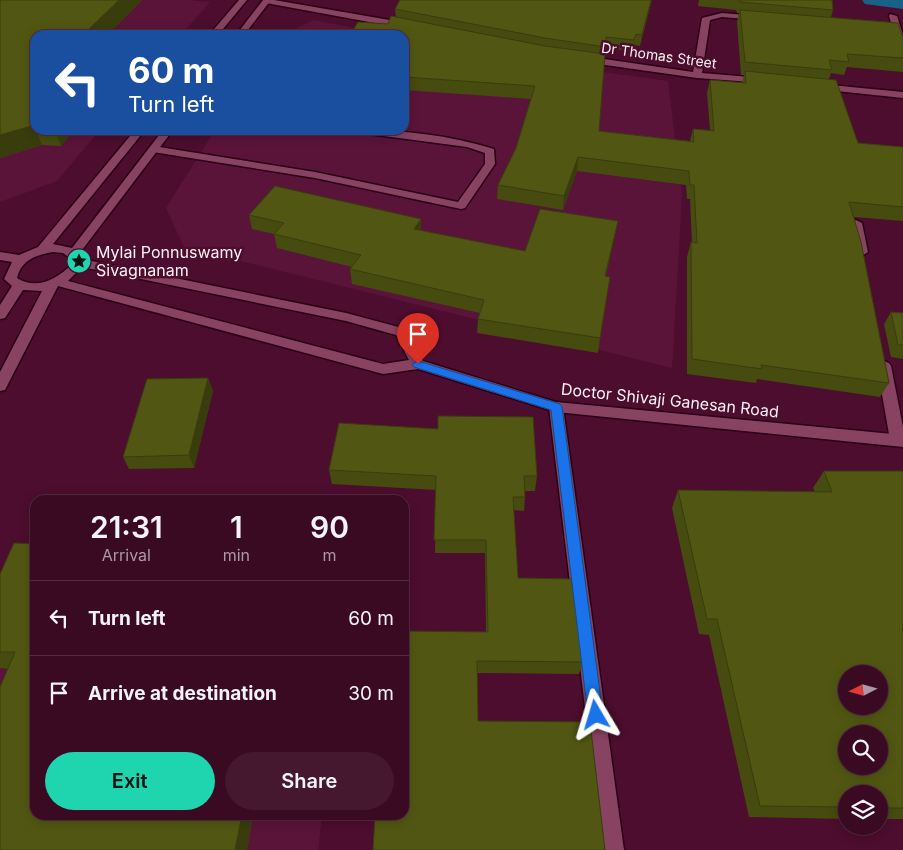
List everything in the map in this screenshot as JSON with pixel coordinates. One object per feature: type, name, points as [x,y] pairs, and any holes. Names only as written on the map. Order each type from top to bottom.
[{"type":"street","points":[[217,30],[243,0]]},
{"type":"street","points":[[244,30],[266,0],[418,28]]},
{"type":"street","points":[[697,75],[706,18],[722,15],[770,19]]},
{"type":"street","points":[[893,16],[903,49]]},
{"type":"street","points":[[887,30],[897,31]]},
{"type":"street","name":"Dr Thomas Street","points":[[572,58],[697,75],[776,83]]},
{"type":"street","points":[[815,86],[903,95]]},
{"type":"street","points":[[42,250],[136,135]]},
{"type":"street","points":[[74,258],[164,135]]},
{"type":"street","points":[[154,149],[316,175],[461,206],[490,164],[490,151],[468,144],[399,135]]},
{"type":"street","points":[[856,223],[864,261]]},
{"type":"street","points":[[0,256],[20,258],[53,248],[67,250],[74,258],[76,266],[68,277],[54,284],[34,288],[18,286],[10,278],[11,268],[20,258]]},
{"type":"street","points":[[54,284],[304,346],[383,369],[418,364],[401,332],[346,317],[74,258]]},
{"type":"street","points":[[0,386],[54,284]]},
{"type":"street","points":[[0,315],[18,286]]},
{"type":"street","points":[[882,355],[901,441]]},
{"type":"street","name":"Doctor Shivaji Ganesan Road","points":[[418,364],[556,407],[901,441]]},
{"type":"street","points":[[556,407],[613,850]]},
{"type":"shaded area","points":[[189,0],[210,2],[185,30],[30,30],[30,135],[96,135],[57,181],[0,202],[0,1]]},
{"type":"shaded area","points":[[314,20],[365,30],[293,30]]},
{"type":"shaded area","points":[[409,39],[516,60],[668,81],[682,196],[672,368],[184,247],[166,208],[212,135],[409,135]]},
{"type":"shaded area","points":[[0,667],[30,669],[30,820],[321,820],[318,850],[0,850]]},
{"type":"building","points":[[0,0],[119,0],[88,30],[30,30],[30,126],[0,135]]},
{"type":"building","points":[[400,0],[651,0],[642,35],[636,34],[634,40],[606,37],[606,47],[545,38],[395,9]]},
{"type":"building","points":[[739,0],[832,0],[833,10],[740,2]]},
{"type":"building","points":[[740,10],[898,23],[903,38],[903,58],[847,54],[849,62],[829,60],[832,70],[745,62]]},
{"type":"building","points":[[391,16],[545,46],[605,54],[599,131],[694,142],[693,129],[714,131],[710,80],[746,83],[745,71],[836,80],[858,143],[903,147],[903,207],[849,202],[861,242],[889,383],[761,365],[762,369],[692,359],[691,242],[697,243],[694,185],[690,185],[689,171],[578,157],[564,196],[498,185],[516,148],[535,86],[409,77],[409,30],[353,30],[358,22],[388,24]]},
{"type":"building","points":[[275,186],[421,219],[414,229],[525,251],[540,209],[618,221],[605,276],[610,277],[600,338],[478,319],[484,300],[350,269],[361,255],[274,234],[284,223],[249,215]]},
{"type":"building","points":[[891,312],[903,313],[903,345],[898,345]]},
{"type":"building","points":[[208,378],[189,455],[123,457],[147,379]]},
{"type":"building","points":[[438,416],[533,417],[537,476],[524,476],[525,497],[513,497],[518,578],[572,579],[583,662],[477,661],[478,721],[590,722],[605,850],[373,850],[375,820],[409,820],[409,631],[488,632],[486,540],[434,540],[436,476],[329,470],[339,423],[438,429]]},
{"type":"building","points":[[824,471],[903,471],[903,808],[888,808],[888,785],[838,785],[838,807],[760,806],[717,619],[707,619],[678,490],[832,492]]},
{"type":"building","points":[[14,543],[30,544],[30,820],[241,820],[235,850],[0,850],[0,687],[15,652],[0,652],[0,574]]},
{"type":"waterway","points":[[872,0],[903,3]]},
{"type":"place","name":"Mylai Ponnuswamy Sivagnanam","points":[[79,261]]},
{"type":"route","points":[[418,364],[556,407],[596,715]]}]
